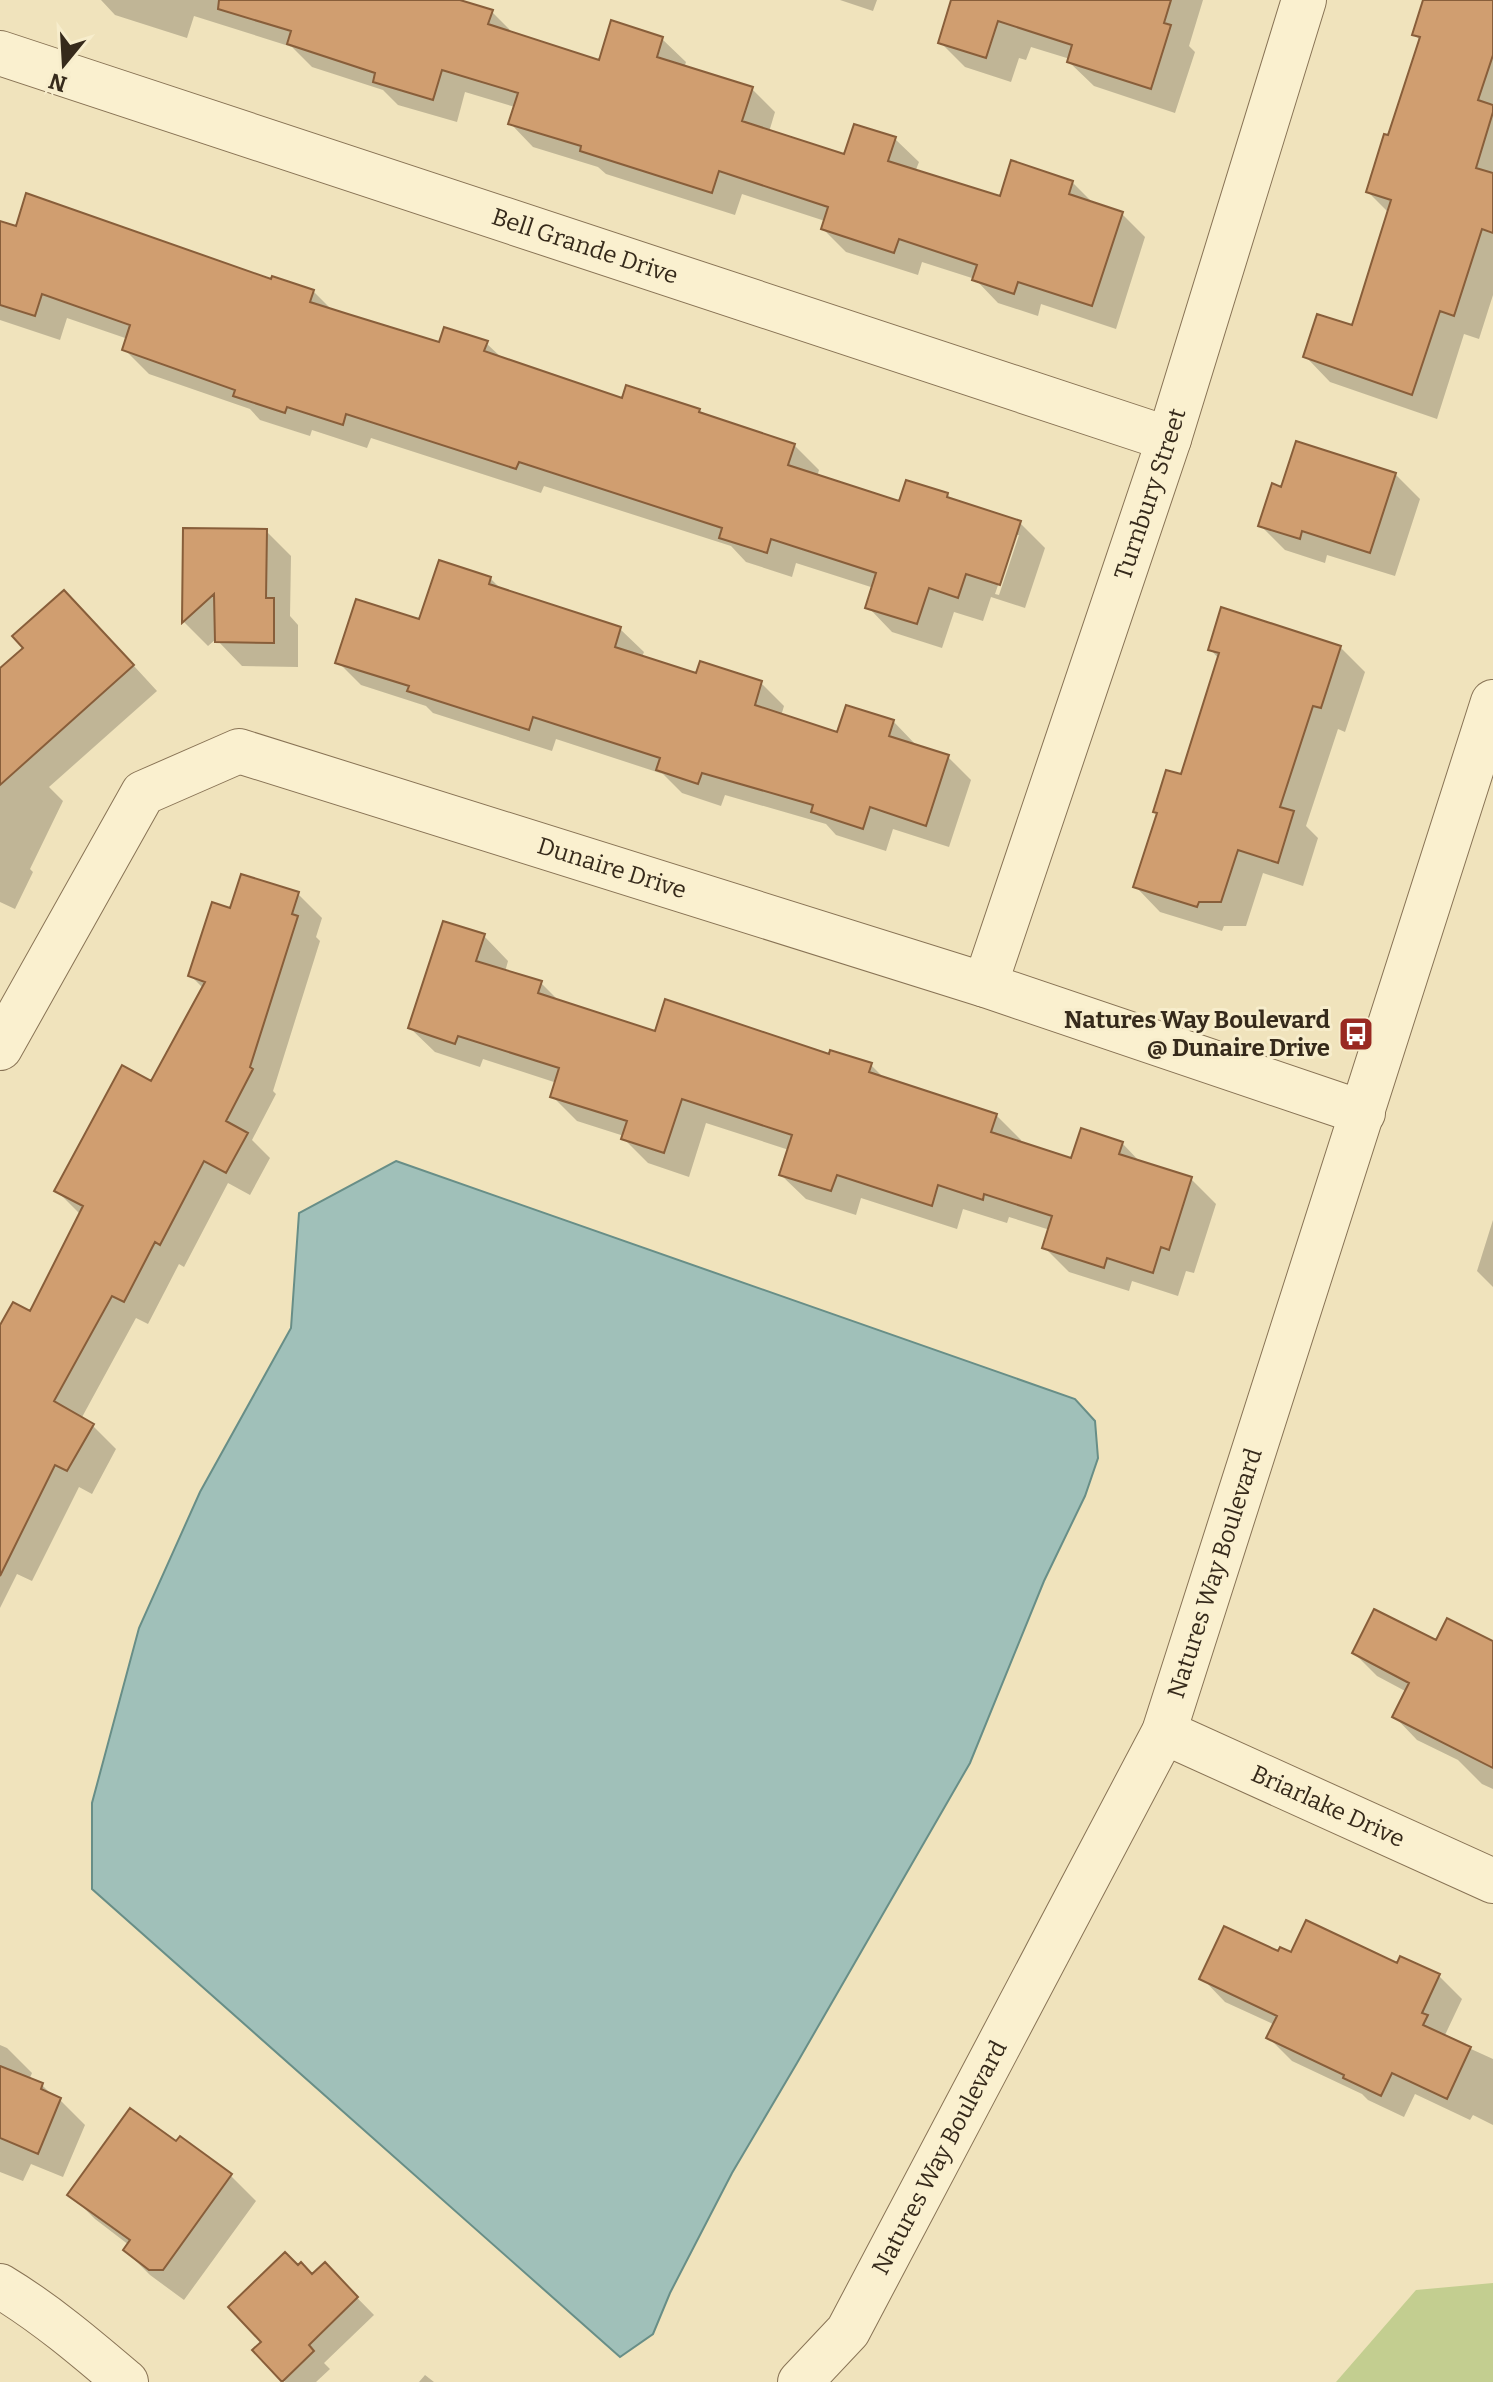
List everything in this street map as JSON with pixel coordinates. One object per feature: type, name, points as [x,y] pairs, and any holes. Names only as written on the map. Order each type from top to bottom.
[{"type":"street","name":"Turnbury Street","points":[[985,985],[1169,439],[1304,0]]},
{"type":"street","name":"Bell Grande Drive","points":[[0,53],[1169,439]]},
{"type":"street","name":"Natures Way Boulevard","points":[[800,2382],[848,2331],[1164,1732],[1493,702]]},
{"type":"street","name":"Dunaire Drive","points":[[0,1048],[143,793],[239,751],[985,985],[1363,1113]]},
{"type":"street","name":"Briarlake Drive","points":[[1164,1732],[1493,1881]]},
{"type":"street","points":[[0,2286],[21,2298],[126,2382]]},
{"type":"green space","points":[[1493,2283],[1493,2382],[1336,2382],[1416,2290]]},
{"type":"water","points":[[396,1161],[1075,1399],[1095,1421],[1098,1458],[1085,1496],[1044,1581],[970,1763],[732,2173],[670,2293],[653,2334],[620,2357],[92,1889],[92,1803],[139,1628],[200,1492],[291,1328],[299,1213]]},
{"type":"building","points":[[219,0],[460,0],[493,10],[488,24],[599,60],[611,20],[663,37],[657,57],[753,87],[742,121],[844,154],[854,124],[896,137],[888,161],[1000,196],[1011,160],[1073,181],[1069,194],[1123,212],[1092,306],[1018,282],[1014,294],[972,280],[977,265],[899,239],[894,253],[821,229],[828,207],[719,171],[712,193],[580,151],[581,146],[508,124],[518,93],[442,70],[433,100],[373,82],[375,73],[287,44],[291,31],[218,9]]},
{"type":"building","points":[[951,0],[1171,0],[1164,23],[1171,25],[1151,89],[1067,62],[1072,45],[998,21],[986,58],[938,43]]},
{"type":"building","points":[[1423,0],[1493,0],[1493,55],[1478,100],[1493,105],[1493,112],[1476,168],[1493,173],[1493,233],[1482,229],[1454,316],[1440,311],[1412,395],[1303,357],[1317,314],[1352,325],[1391,200],[1366,192],[1420,37],[1412,35]]},
{"type":"building","points":[[26,193],[271,279],[272,276],[314,290],[310,302],[439,342],[444,327],[488,341],[484,351],[622,398],[626,385],[700,409],[699,412],[795,444],[788,465],[899,501],[906,480],[1021,521],[1000,585],[966,574],[958,598],[929,588],[917,624],[865,608],[876,573],[771,539],[767,553],[719,538],[722,528],[519,462],[516,469],[346,414],[343,425],[287,407],[285,413],[233,396],[235,390],[122,350],[130,325],[42,294],[35,316],[0,305],[0,221],[16,226]]},
{"type":"building","points":[[1296,441],[1396,473],[1370,553],[1302,531],[1300,539],[1258,526],[1272,483],[1281,487]]},
{"type":"building","points":[[183,528],[267,529],[266,598],[274,598],[274,643],[215,642],[214,594],[182,623]]},
{"type":"building","points":[[439,560],[491,577],[489,584],[621,627],[615,647],[696,673],[700,661],[762,681],[755,705],[837,732],[846,705],[894,720],[889,736],[949,755],[926,826],[870,807],[863,829],[811,812],[813,805],[702,773],[698,784],[656,770],[660,758],[533,717],[529,730],[407,691],[409,686],[335,663],[356,599],[419,619]]},
{"type":"building","points":[[64,590],[134,665],[0,785],[0,668],[23,648],[12,636]]},
{"type":"building","points":[[1221,607],[1341,646],[1321,708],[1313,706],[1280,807],[1294,811],[1278,863],[1238,850],[1221,902],[1199,902],[1197,907],[1133,887],[1157,813],[1153,812],[1166,770],[1181,774],[1219,653],[1208,650]]},
{"type":"building","points":[[241,874],[299,892],[292,914],[298,916],[250,1067],[253,1069],[226,1121],[248,1133],[226,1173],[204,1161],[160,1245],[155,1242],[124,1302],[112,1296],[54,1401],[94,1424],[67,1471],[55,1465],[0,1576],[0,1325],[13,1302],[30,1311],[83,1206],[54,1191],[122,1065],[151,1081],[205,982],[188,976],[212,902],[230,908]]},
{"type":"building","points":[[443,921],[485,934],[476,961],[542,981],[538,993],[655,1031],[665,999],[829,1054],[830,1050],[872,1063],[869,1072],[997,1114],[991,1132],[1071,1158],[1081,1128],[1123,1142],[1119,1154],[1192,1177],[1169,1250],[1161,1247],[1153,1273],[1107,1258],[1104,1268],[1042,1248],[1052,1216],[984,1194],[983,1200],[938,1185],[932,1206],[837,1175],[831,1191],[779,1175],[792,1135],[682,1099],[664,1153],[621,1139],[627,1121],[550,1097],[559,1068],[458,1036],[455,1044],[408,1028]]},
{"type":"building","points":[[1374,1609],[1436,1640],[1447,1618],[1493,1641],[1493,1768],[1392,1717],[1409,1683],[1352,1653]]},
{"type":"building","points":[[1306,1920],[1397,1963],[1400,1956],[1440,1974],[1422,2013],[1428,2015],[1423,2025],[1471,2047],[1447,2099],[1392,2073],[1381,2096],[1343,2078],[1344,2075],[1266,2038],[1277,2016],[1199,1979],[1224,1926],[1278,1951],[1280,1947],[1291,1952]]},
{"type":"building","points":[[0,2066],[43,2083],[41,2089],[61,2098],[38,2154],[0,2138]]},
{"type":"building","points":[[130,2108],[176,2141],[180,2136],[232,2174],[163,2270],[149,2270],[123,2250],[130,2240],[67,2195]]},
{"type":"building","points":[[285,2252],[312,2274],[325,2262],[358,2297],[309,2345],[314,2351],[282,2382],[252,2350],[261,2342],[228,2307]]},
{"type":"place","name":"Natures Way Boulevard @ Dunaire Drive","points":[[1356,1034]]}]
